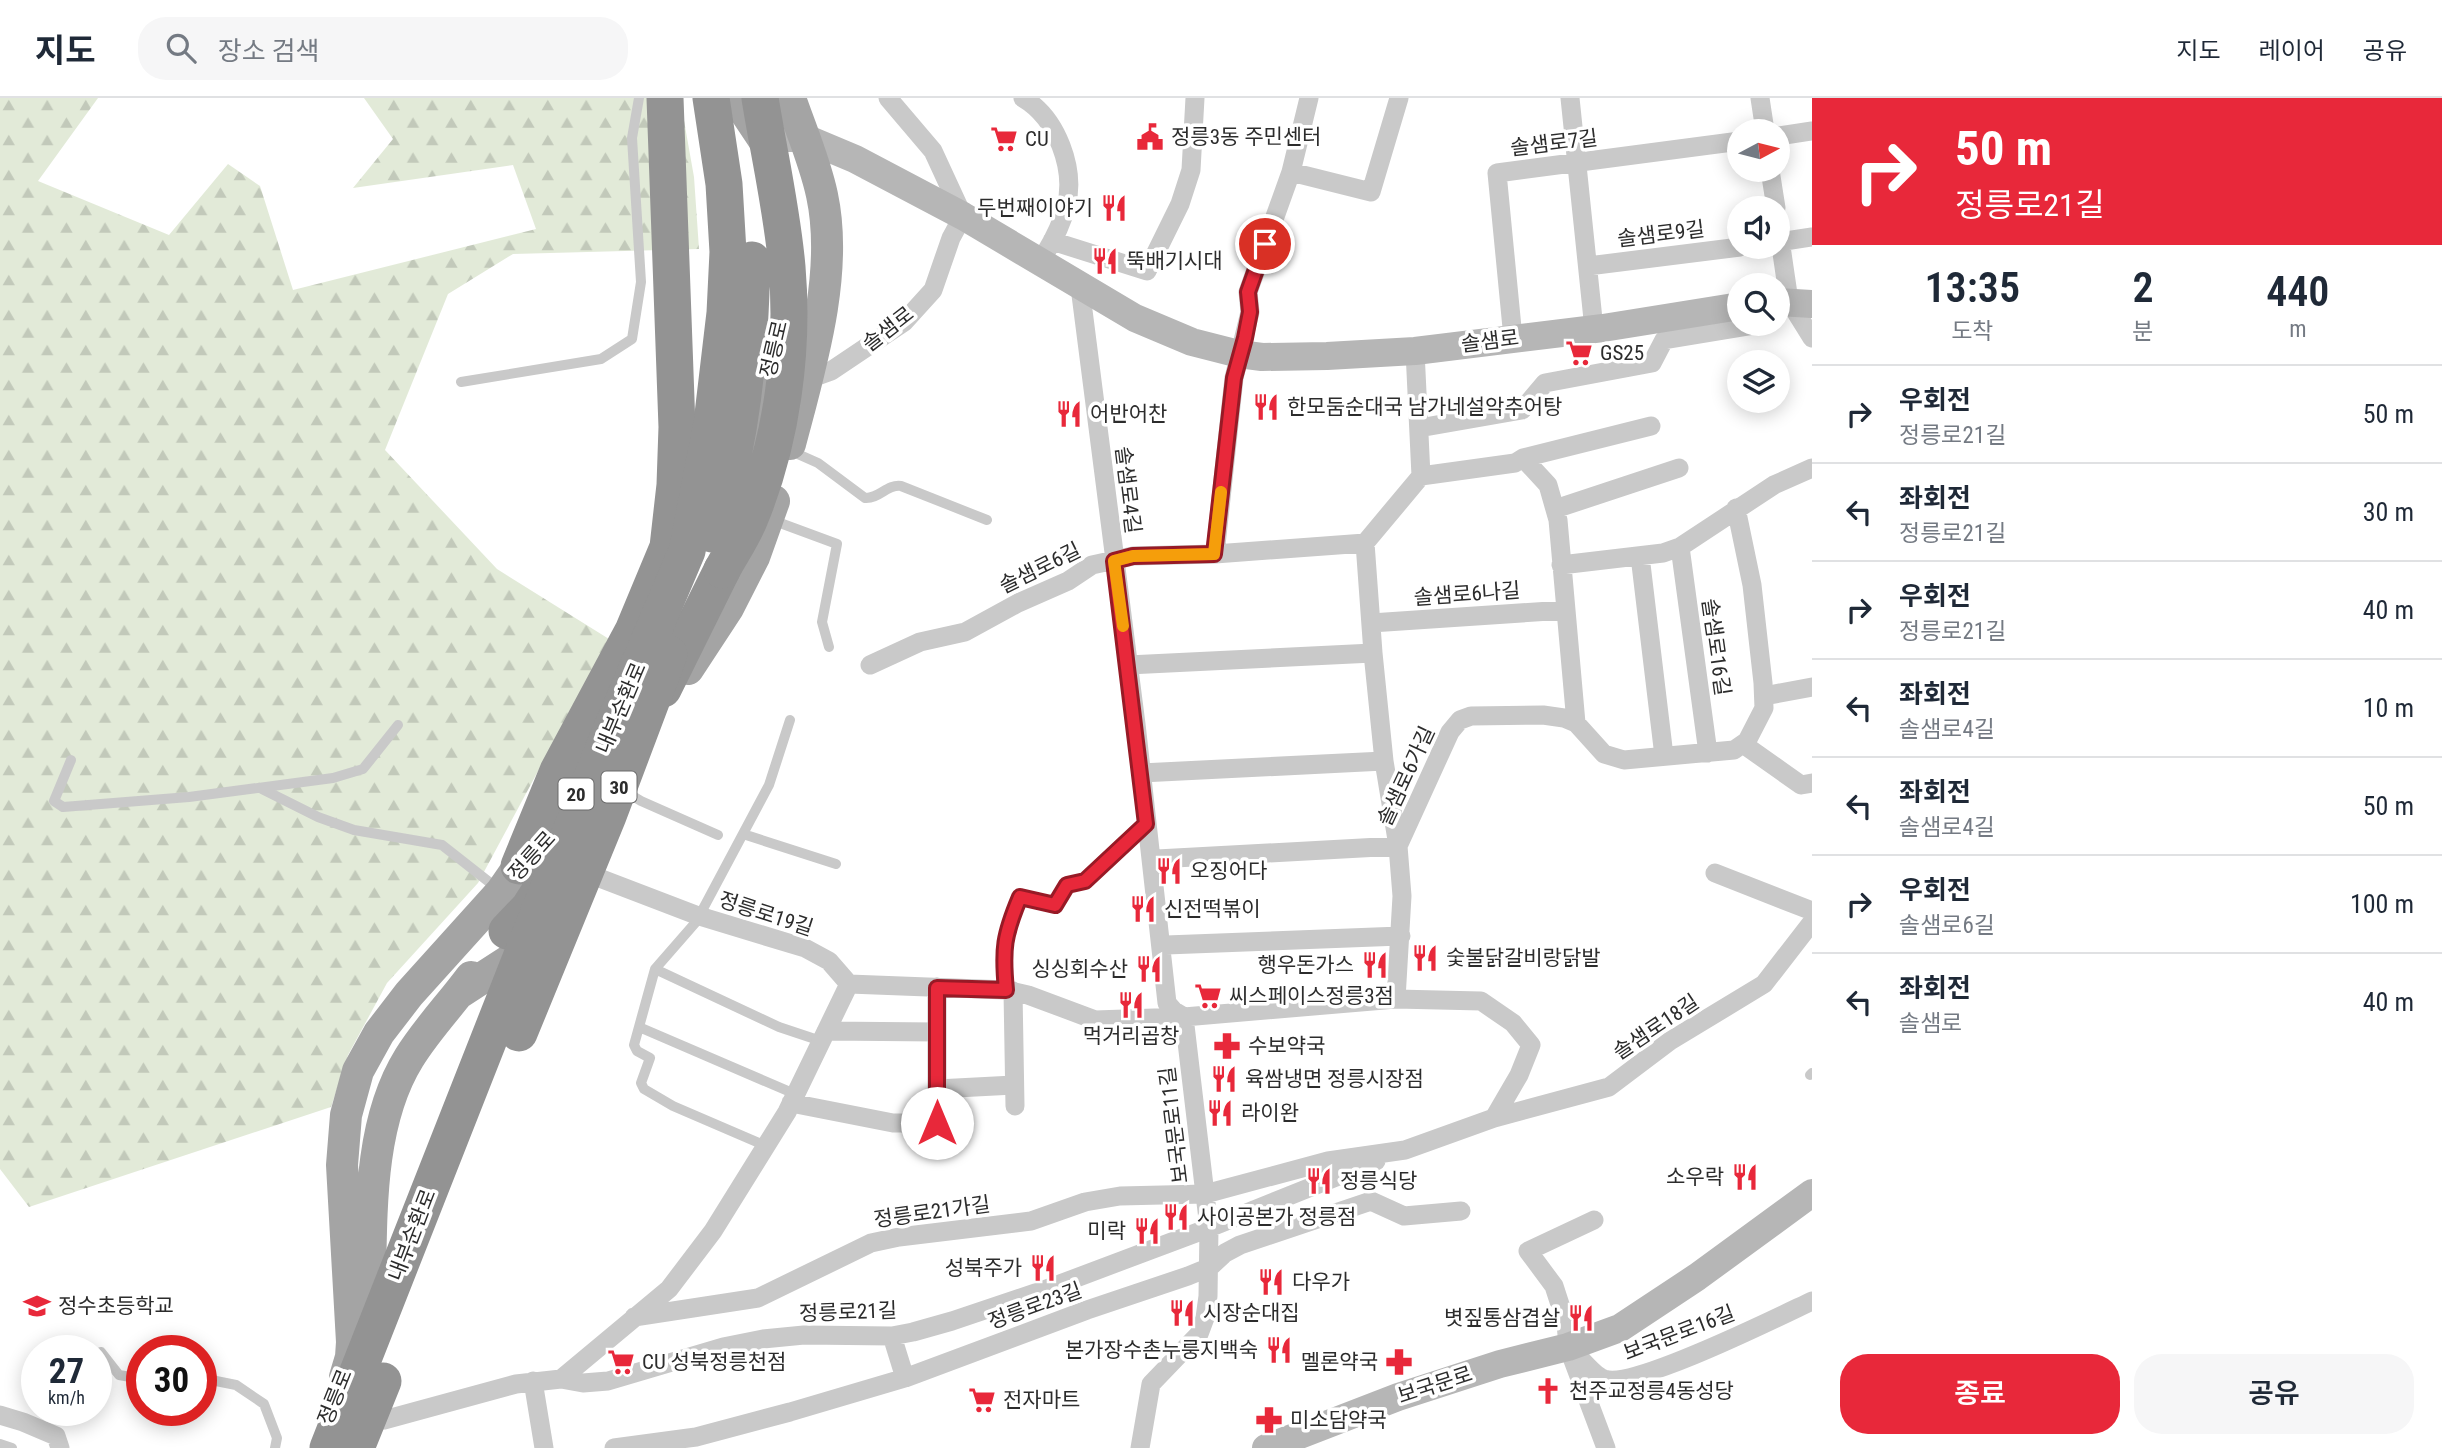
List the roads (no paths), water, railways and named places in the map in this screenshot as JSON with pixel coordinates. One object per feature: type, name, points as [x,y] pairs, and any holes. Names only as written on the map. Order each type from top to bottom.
[{"type":"highway","points":[[508,931],[529,908],[585,823],[663,689],[749,521],[769,465],[779,418],[786,356],[787,268],[734,100]]},
{"type":"highway","name":"내부순환로","points":[[342,1437],[504,1070],[608,816],[688,605],[721,508],[737,438],[751,317],[752,248],[734,100]]},
{"type":"highway","points":[[510,879],[558,771],[633,631],[668,547],[676,485],[677,427],[657,102]]},
{"type":"main road","name":"정릉로","points":[[459,993],[530,947],[543,932],[625,792],[658,719],[728,608],[754,557],[777,521],[788,450],[818,334],[824,287],[826,233],[822,196],[790,98]]},
{"type":"main road","name":"정릉로","points":[[342,1437],[351,1357],[342,1165],[346,1115],[358,1071],[379,1033],[409,994],[559,825],[575,797],[648,629],[675,590],[728,499],[772,363],[791,271],[785,198],[764,138],[734,100]]},
{"type":"main road","name":"솔샘로","points":[[764,138],[805,138],[855,159],[963,216],[1046,251],[1080,287],[1153,327],[1192,342],[1239,354],[1262,357],[1327,356],[1415,351],[1594,329],[1727,308]]},
{"type":"main road","name":"정릉로","points":[[342,1437],[368,1356],[370,1257],[377,1157],[389,1104],[408,1059],[508,931],[573,882]]},
{"type":"main road","name":"보국문로","points":[[1266,1448],[1398,1397],[1500,1364],[1568,1347],[1620,1328],[1697,1277],[1812,1193]]},
{"type":"main road","points":[[314,1448],[342,1437]]},
{"type":"street","points":[[888,98],[933,151],[963,216]]},
{"type":"street","points":[[1023,98],[1034,104],[1053,128],[1065,157],[1066,206],[1046,251],[1147,271],[1180,204],[1191,170],[1195,98]]},
{"type":"street","points":[[1214,554],[1234,378],[1250,312],[1248,292],[1291,172],[1309,98]]},
{"type":"street","points":[[1291,172],[1370,192],[1398,98]]},
{"type":"street","points":[[1570,98],[1594,329]]},
{"type":"street","points":[[1760,98],[1763,119]]},
{"type":"street","points":[[1790,134],[1812,131]]},
{"type":"street","name":"솔샘로7길","points":[[1513,338],[1497,173],[1727,143]]},
{"type":"street","name":"솔샘로","points":[[806,380],[831,371],[904,322],[933,290],[951,238],[963,216]]},
{"type":"street","points":[[1790,236],[1812,237]]},
{"type":"street","name":"솔샘로9길","points":[[1588,266],[1727,249]]},
{"type":"street","points":[[1783,259],[1791,309],[1812,338]]},
{"type":"street","name":"솔샘로4길","points":[[1080,287],[1167,1003],[1184,1017]]},
{"type":"street","points":[[1419,428],[1522,410],[1545,383],[1652,363],[1664,340],[1727,330]]},
{"type":"street","points":[[1396,999],[1402,896],[1398,846],[1384,761],[1365,543],[1421,475],[1415,351]]},
{"type":"street","points":[[1421,475],[1515,463],[1523,458],[1651,426]]},
{"type":"street","points":[[1523,458],[1548,485],[1555,509],[1576,723],[1604,754],[1624,760],[1734,750],[1747,741],[1764,708],[1752,585],[1736,508]]},
{"type":"street","points":[[1555,509],[1679,468]]},
{"type":"street","points":[[1561,565],[1663,553],[1679,547],[1774,485],[1812,468]]},
{"type":"street","name":"솔샘로6길","points":[[870,665],[920,642],[965,632],[1018,603],[1068,581],[1092,565],[1133,556],[1214,554],[1365,543]]},
{"type":"street","name":"솔샘로16길","points":[[1679,547],[1708,753]]},
{"type":"street","points":[[1640,556],[1664,757]]},
{"type":"street","name":"솔샘로6나길","points":[[1371,623],[1565,610]]},
{"type":"street","points":[[1128,665],[1373,653]]},
{"type":"street","points":[[1764,696],[1812,687]]},
{"type":"street","name":"솔샘로6가길","points":[[1398,846],[1450,732],[1460,720],[1471,716],[1543,715],[1576,723]]},
{"type":"street","points":[[1743,744],[1801,785],[1812,783]]},
{"type":"street","points":[[1141,773],[1384,761]]},
{"type":"street","points":[[1157,859],[1398,846]]},
{"type":"street","points":[[1715,873],[1812,911]]},
{"type":"street","points":[[573,882],[659,901],[698,915]]},
{"type":"street","name":"정릉로19길","points":[[698,915],[805,948],[829,961],[849,984]]},
{"type":"street","name":"솔샘로18길","points":[[1205,1194],[1328,1161],[1405,1150],[1494,1118],[1609,1087],[1670,1041],[1764,984],[1812,922]]},
{"type":"street","points":[[1166,945],[1401,936]]},
{"type":"street","points":[[561,1379],[669,1289],[713,1231],[793,1099],[849,984],[1010,991],[1095,1020],[1184,1017],[1396,999],[1481,1001],[1513,1023],[1531,1045],[1519,1075],[1494,1118]]},
{"type":"street","points":[[793,1099],[892,1123],[937,1123],[937,988]]},
{"type":"street","points":[[1010,991],[1015,1107]]},
{"type":"street","name":"보국문로11길","points":[[1140,1448],[1151,1384],[1199,1334],[1205,1318],[1210,1267],[1209,1228],[1184,1017]]},
{"type":"street","points":[[824,1036],[937,1032]]},
{"type":"street","points":[[937,1089],[1014,1085]]},
{"type":"street","points":[[1209,1228],[1405,1150]]},
{"type":"street","name":"정릉로21가길","points":[[634,1317],[758,1298],[871,1242],[1031,1221],[1085,1202],[1120,1196],[1205,1194]]},
{"type":"street","name":"정릉로23길","points":[[614,1448],[696,1437],[905,1378],[1210,1267],[1225,1253],[1240,1245],[1371,1201],[1404,1216],[1461,1211]]},
{"type":"street","points":[[1594,1220],[1528,1251],[1553,1286],[1566,1323],[1568,1347],[1606,1448]]},
{"type":"street","name":"정릉로21길","points":[[342,1437],[384,1420],[533,1381],[608,1381],[723,1347],[763,1339],[804,1335],[892,1336],[952,1321],[1209,1228]]},
{"type":"street","name":"보국문로16길","points":[[1568,1347],[1602,1378],[1618,1381],[1687,1359],[1812,1301]]},
{"type":"street","points":[[892,1336],[905,1378]]},
{"type":"street","points":[[533,1381],[544,1448]]},
{"type":"street","points":[[4,1413],[56,1436],[60,1448]]},
{"type":"lane","points":[[461,382],[601,359],[632,339],[641,282],[632,138],[657,102]]},
{"type":"lane","points":[[788,450],[822,466],[865,498],[873,498],[889,487],[901,486],[987,520]]},
{"type":"lane","points":[[777,521],[836,544],[822,622],[829,647]]},
{"type":"lane","points":[[698,915],[769,785],[790,720]]},
{"type":"lane","points":[[71,760],[54,801],[63,807],[113,805],[333,778],[363,769],[398,725]]},
{"type":"lane","points":[[262,788],[318,817],[354,831],[442,845],[510,879]]},
{"type":"lane","points":[[625,792],[718,835]]},
{"type":"lane","points":[[1010,991],[1003,962],[1006,932],[1020,897],[1055,905],[1067,885],[1085,881],[1146,824]]},
{"type":"lane","points":[[743,834],[836,864]]},
{"type":"lane","name":"정릉로19길","points":[[639,1027],[655,969],[690,930],[698,915]]},
{"type":"lane","points":[[655,969],[779,1027],[824,1036]]},
{"type":"lane","points":[[766,1146],[673,1106],[644,1089],[641,1083],[650,1058],[635,1048],[639,1027],[793,1099]]},
{"type":"lane","points":[[112,1365],[120,1375],[126,1376]]},
{"type":"lane","points":[[217,1381],[236,1385],[264,1404],[277,1438],[275,1448]]},
{"type":"lane","points":[[0,1444],[12,1448]]},
{"type":"place","name":"정릉3동 주민센터","points":[[1150,137]]},
{"type":"place","name":"CU","points":[[1004,139]]},
{"type":"place","name":"두번째이야기","points":[[1114,208]]},
{"type":"place","name":"뚝배기시대","points":[[1105,261]]},
{"type":"place","name":"GS25","points":[[1579,353]]},
{"type":"place","name":"한모둠순대국 남가네설악추어탕","points":[[1266,407]]},
{"type":"place","name":"어반어찬","points":[[1069,414]]},
{"type":"place","name":"오징어다","points":[[1169,871]]},
{"type":"place","name":"신전떡볶이","points":[[1143,909]]},
{"type":"place","name":"숯불닭갈비랑닭발","points":[[1425,958]]},
{"type":"place","name":"행우돈가스","points":[[1375,965]]},
{"type":"place","name":"싱싱회수산","points":[[1149,969]]},
{"type":"place","name":"씨스페이스정릉3점","points":[[1208,996]]},
{"type":"place","name":"먹거리곱창","points":[[1131,1005]]},
{"type":"place","name":"수보약국","points":[[1227,1046]]},
{"type":"place","name":"육쌈냉면 정릉시장점","points":[[1224,1079]]},
{"type":"place","name":"라이완","points":[[1220,1113]]},
{"type":"place","name":"소우락","points":[[1745,1177]]},
{"type":"place","name":"정릉식당","points":[[1319,1181]]},
{"type":"place","name":"사이공본가 정릉점","points":[[1176,1217]]},
{"type":"place","name":"미락","points":[[1147,1231]]},
{"type":"place","name":"성북주가","points":[[1043,1268]]},
{"type":"place","name":"다우가","points":[[1271,1282]]},
{"type":"place","name":"정수초등학교","points":[[37,1306]]},
{"type":"place","name":"시장순대집","points":[[1182,1313]]},
{"type":"place","name":"볏짚통삼겹살","points":[[1581,1318]]},
{"type":"place","name":"본가장수촌누룽지백숙","points":[[1279,1350]]},
{"type":"place","name":"CU 성북정릉천점","points":[[621,1362]]},
{"type":"place","name":"멜론약국","points":[[1399,1362]]},
{"type":"place","name":"천주교정릉4동성당","points":[[1548,1391]]},
{"type":"place","name":"전자마트","points":[[982,1400]]},
{"type":"place","name":"미소담약국","points":[[1269,1420]]}]
